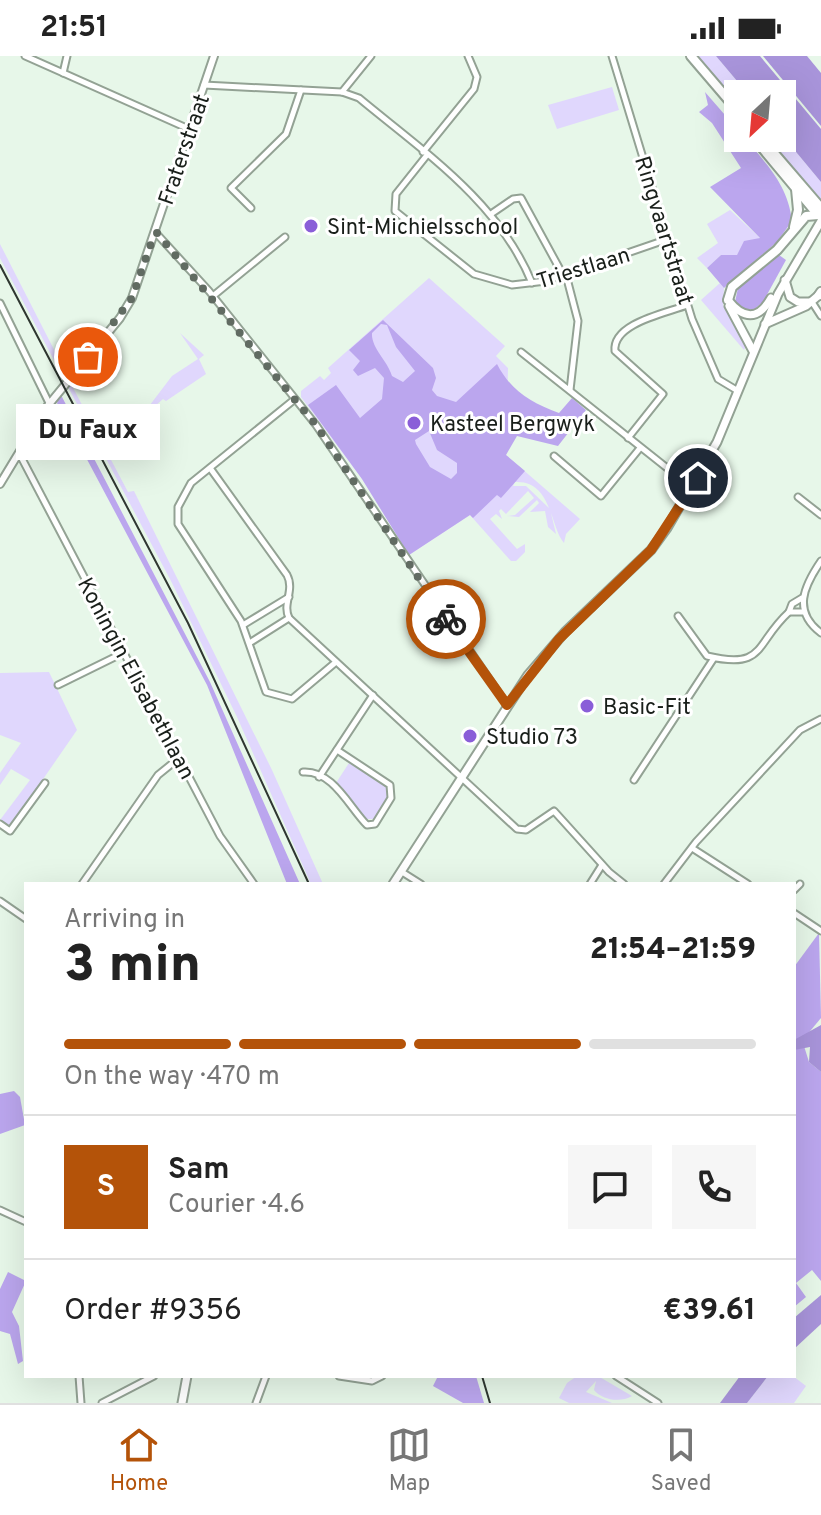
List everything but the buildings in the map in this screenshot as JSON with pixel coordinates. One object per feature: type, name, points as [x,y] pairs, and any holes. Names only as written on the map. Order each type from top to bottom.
[{"type":"highway","points":[[691,56],[724,95]]},
{"type":"highway","points":[[765,152],[820,216]]},
{"type":"highway","points":[[772,152],[820,216]]},
{"type":"highway","points":[[793,230],[798,210],[795,188]]},
{"type":"highway","points":[[728,300],[732,287],[777,250],[806,216],[820,216]]},
{"type":"main road","points":[[394,882],[507,705],[559,639],[651,550],[692,487],[717,442],[763,325],[820,216]]},
{"type":"main road","points":[[785,280],[793,300],[818,296]]},
{"type":"main road","points":[[728,300],[738,313],[753,316],[778,294]]},
{"type":"main road","points":[[763,325],[818,296]]},
{"type":"main road","points":[[728,300],[730,311],[753,351]]},
{"type":"main road","points":[[182,1403],[187,1378]]},
{"type":"street","points":[[25,56],[189,129]]},
{"type":"street","points":[[63,73],[67,56]]},
{"type":"street","name":"Fraterstraat","points":[[0,484],[49,403],[127,308],[214,56]]},
{"type":"street","points":[[342,92],[371,56]]},
{"type":"street","name":"Triestlaan","points":[[468,56],[477,83],[396,194],[393,203],[398,215],[481,277],[512,285],[564,275],[668,239]]},
{"type":"street","name":"Ringvaartstraat","points":[[612,56],[687,305],[718,379],[738,391]]},
{"type":"street","points":[[204,85],[342,92],[359,98],[491,214],[532,283]]},
{"type":"street","points":[[251,208],[231,188],[286,134],[301,90]]},
{"type":"street","points":[[491,214],[513,199],[521,198],[564,275],[578,321],[569,391]]},
{"type":"street","points":[[155,232],[213,296],[295,399],[507,705]]},
{"type":"street","points":[[213,296],[285,237]]},
{"type":"street","points":[[818,296],[821,316]]},
{"type":"street","points":[[0,303],[49,403]]},
{"type":"street","points":[[628,438],[662,398],[663,392],[615,351],[615,342],[627,328],[687,305]]},
{"type":"street","points":[[521,352],[692,487]]},
{"type":"street","points":[[295,399],[182,494],[178,524],[243,625],[266,692],[287,699],[295,697],[336,662]]},
{"type":"street","points":[[554,456],[601,496],[640,448]]},
{"type":"street","name":"Koningin Elisabethlaan","points":[[19,453],[220,836],[253,882]]},
{"type":"street","points":[[14,462],[26,468]]},
{"type":"street","points":[[210,468],[287,575],[292,586],[288,616],[517,829],[526,830],[554,811],[614,881]]},
{"type":"street","points":[[798,497],[821,515]]},
{"type":"street","points":[[821,561],[806,583],[802,598],[804,612],[821,633]]},
{"type":"street","points":[[243,625],[289,596]]},
{"type":"street","points":[[678,616],[703,653],[714,658],[750,659],[789,612],[792,604],[802,598]]},
{"type":"street","points":[[789,612],[804,612]]},
{"type":"street","points":[[251,642],[288,616]]},
{"type":"street","points":[[58,685],[123,653]]},
{"type":"street","points":[[634,780],[714,658]]},
{"type":"street","points":[[319,777],[373,695]]},
{"type":"street","points":[[666,882],[692,848],[800,730],[821,719]]},
{"type":"street","points":[[303,772],[312,772],[340,790],[367,825],[375,824],[391,798],[390,785],[337,750]]},
{"type":"street","points":[[83,882],[158,775],[179,758]]},
{"type":"street","points":[[0,824],[10,831],[45,783]]},
{"type":"street","points":[[692,848],[745,882]]},
{"type":"street","points":[[591,882],[602,865]]},
{"type":"street","points":[[402,872],[418,882]]},
{"type":"street","points":[[796,888],[800,884]]},
{"type":"street","points":[[0,901],[24,918]]},
{"type":"street","points":[[796,914],[821,931]]},
{"type":"street","points":[[0,1210],[24,1221]]},
{"type":"street","points":[[79,1378],[81,1403]]},
{"type":"street","points":[[102,1403],[150,1378]]},
{"type":"street","points":[[256,1403],[265,1378]]},
{"type":"street","points":[[352,1378],[372,1381],[378,1378]]},
{"type":"street","points":[[619,1378],[658,1403]]},
{"type":"shaded area","points":[[697,56],[716,56],[736,80],[724,80],[724,88]]},
{"type":"shaded area","points":[[716,56],[760,56],[780,80],[736,80]]},
{"type":"shaded area","points":[[763,56],[807,56],[821,73],[821,126],[796,96],[796,80],[783,80]]},
{"type":"shaded area","points":[[612,87],[619,110],[557,129],[548,105]]},
{"type":"shaded area","points":[[705,92],[724,114],[724,142],[712,123],[699,112],[708,105]]},
{"type":"shaded area","points":[[796,99],[821,129],[821,182],[796,152]]},
{"type":"shaded area","points":[[731,152],[756,152],[781,186],[792,221],[777,242],[724,288],[707,268],[721,255],[737,255],[744,241],[760,238],[710,187],[741,168]]},
{"type":"shaded area","points":[[779,152],[796,152],[821,182],[821,202]]},
{"type":"shaded area","points":[[730,210],[760,238],[743,247],[737,255],[721,255],[707,268],[697,258],[718,243],[707,224]]},
{"type":"shaded area","points":[[0,244],[67,375],[64,379],[0,258]]},
{"type":"shaded area","points":[[779,255],[786,260],[763,302],[752,311],[743,310],[735,302],[738,288]]},
{"type":"shaded area","points":[[429,278],[505,346],[496,356],[508,368],[506,455],[580,519],[566,534],[564,543],[551,513],[556,534],[548,527],[545,511],[530,512],[539,503],[537,500],[519,517],[507,516],[515,515],[534,498],[528,491],[506,514],[501,509],[499,511],[502,519],[496,514],[490,519],[517,549],[525,544],[525,552],[516,561],[511,561],[470,515],[409,555],[362,479],[301,397],[301,391],[320,376],[324,380],[331,373],[328,368]],"holes":[[[515,482],[536,488],[549,508],[526,486],[513,486]]]},
{"type":"shaded area","points":[[720,283],[724,288],[723,305],[746,346],[744,350],[701,300]]},
{"type":"shaded area","points":[[383,320],[433,368],[436,378],[432,390],[437,396],[456,402],[497,364],[515,389],[539,405],[559,413],[572,398],[586,410],[558,446],[517,436],[506,455],[525,471],[501,498],[497,495],[473,518],[470,515],[409,555],[362,479],[308,405],[336,385],[360,418],[382,399],[384,378],[375,368],[358,376],[353,370],[360,361],[349,350]],"holes":[[[381,324],[387,325],[396,347],[415,371],[403,382],[392,376],[374,344],[372,333]],[[429,431],[437,450],[457,463],[457,473],[451,479],[430,467],[416,444],[415,440]]]},
{"type":"shaded area","points":[[180,333],[204,355],[199,359],[206,374],[166,401],[163,399],[137,422],[172,376],[198,359]]},
{"type":"shaded area","points":[[71,384],[128,492],[134,491],[272,770],[322,882],[310,882],[237,717],[171,581],[68,387]]},
{"type":"shaded area","points":[[61,395],[210,682],[299,882],[286,882],[207,685],[57,403]]},
{"type":"shaded area","points":[[49,672],[77,730],[10,827],[0,820],[30,780],[11,769],[0,785],[0,773],[21,743],[0,735],[0,673]]},
{"type":"shaded area","points":[[349,763],[388,788],[390,795],[375,819],[364,819],[336,783]]},
{"type":"shaded area","points":[[819,933],[821,1018],[806,1036],[796,1041],[796,964]]},
{"type":"shaded area","points":[[821,1025],[821,1072],[809,1062],[810,1047],[796,1050],[796,1039]]},
{"type":"shaded area","points":[[804,1046],[809,1062],[821,1072],[821,1281],[812,1270],[796,1283],[796,1049]]},
{"type":"shaded area","points":[[14,1091],[20,1097],[24,1125],[0,1134],[0,1094]]},
{"type":"shaded area","points":[[8,1272],[24,1280],[12,1312],[19,1326],[23,1361],[18,1364],[10,1334],[0,1331],[0,1289]]},
{"type":"shaded area","points":[[796,1283],[806,1297],[796,1305]]},
{"type":"shaded area","points":[[821,1295],[821,1324],[796,1347],[796,1316]]},
{"type":"shaded area","points":[[437,1378],[477,1378],[484,1403],[463,1403],[433,1386]]},
{"type":"shaded area","points":[[574,1378],[601,1378],[632,1396],[617,1400],[606,1398],[594,1390],[596,1381],[586,1392],[612,1403],[569,1403],[559,1398],[567,1383]]},
{"type":"shaded area","points":[[739,1378],[766,1378],[747,1403],[720,1403]]},
{"type":"shaded area","points":[[766,1378],[796,1378],[806,1386],[794,1403],[747,1403]]},
{"type":"railway","points":[[0,265],[188,623],[308,882]]},
{"type":"railway","points":[[483,1378],[490,1403]]},
{"type":"way so far","points":[[88,357],[127,308],[157,233],[216,300],[316,425],[446,619]]},
{"type":"place","name":"Sint-Michielsschool","points":[[311,226]]},
{"type":"place","name":"Du Faux","points":[[88,357]]},
{"type":"place","name":"Kasteel Bergwyk","points":[[414,423]]},
{"type":"place","name":"Basic-Fit","points":[[587,706]]},
{"type":"place","name":"Studio 73","points":[[470,736]]},
{"type":"route","points":[[446,619],[507,705],[559,639],[651,550],[698,478]]}]
